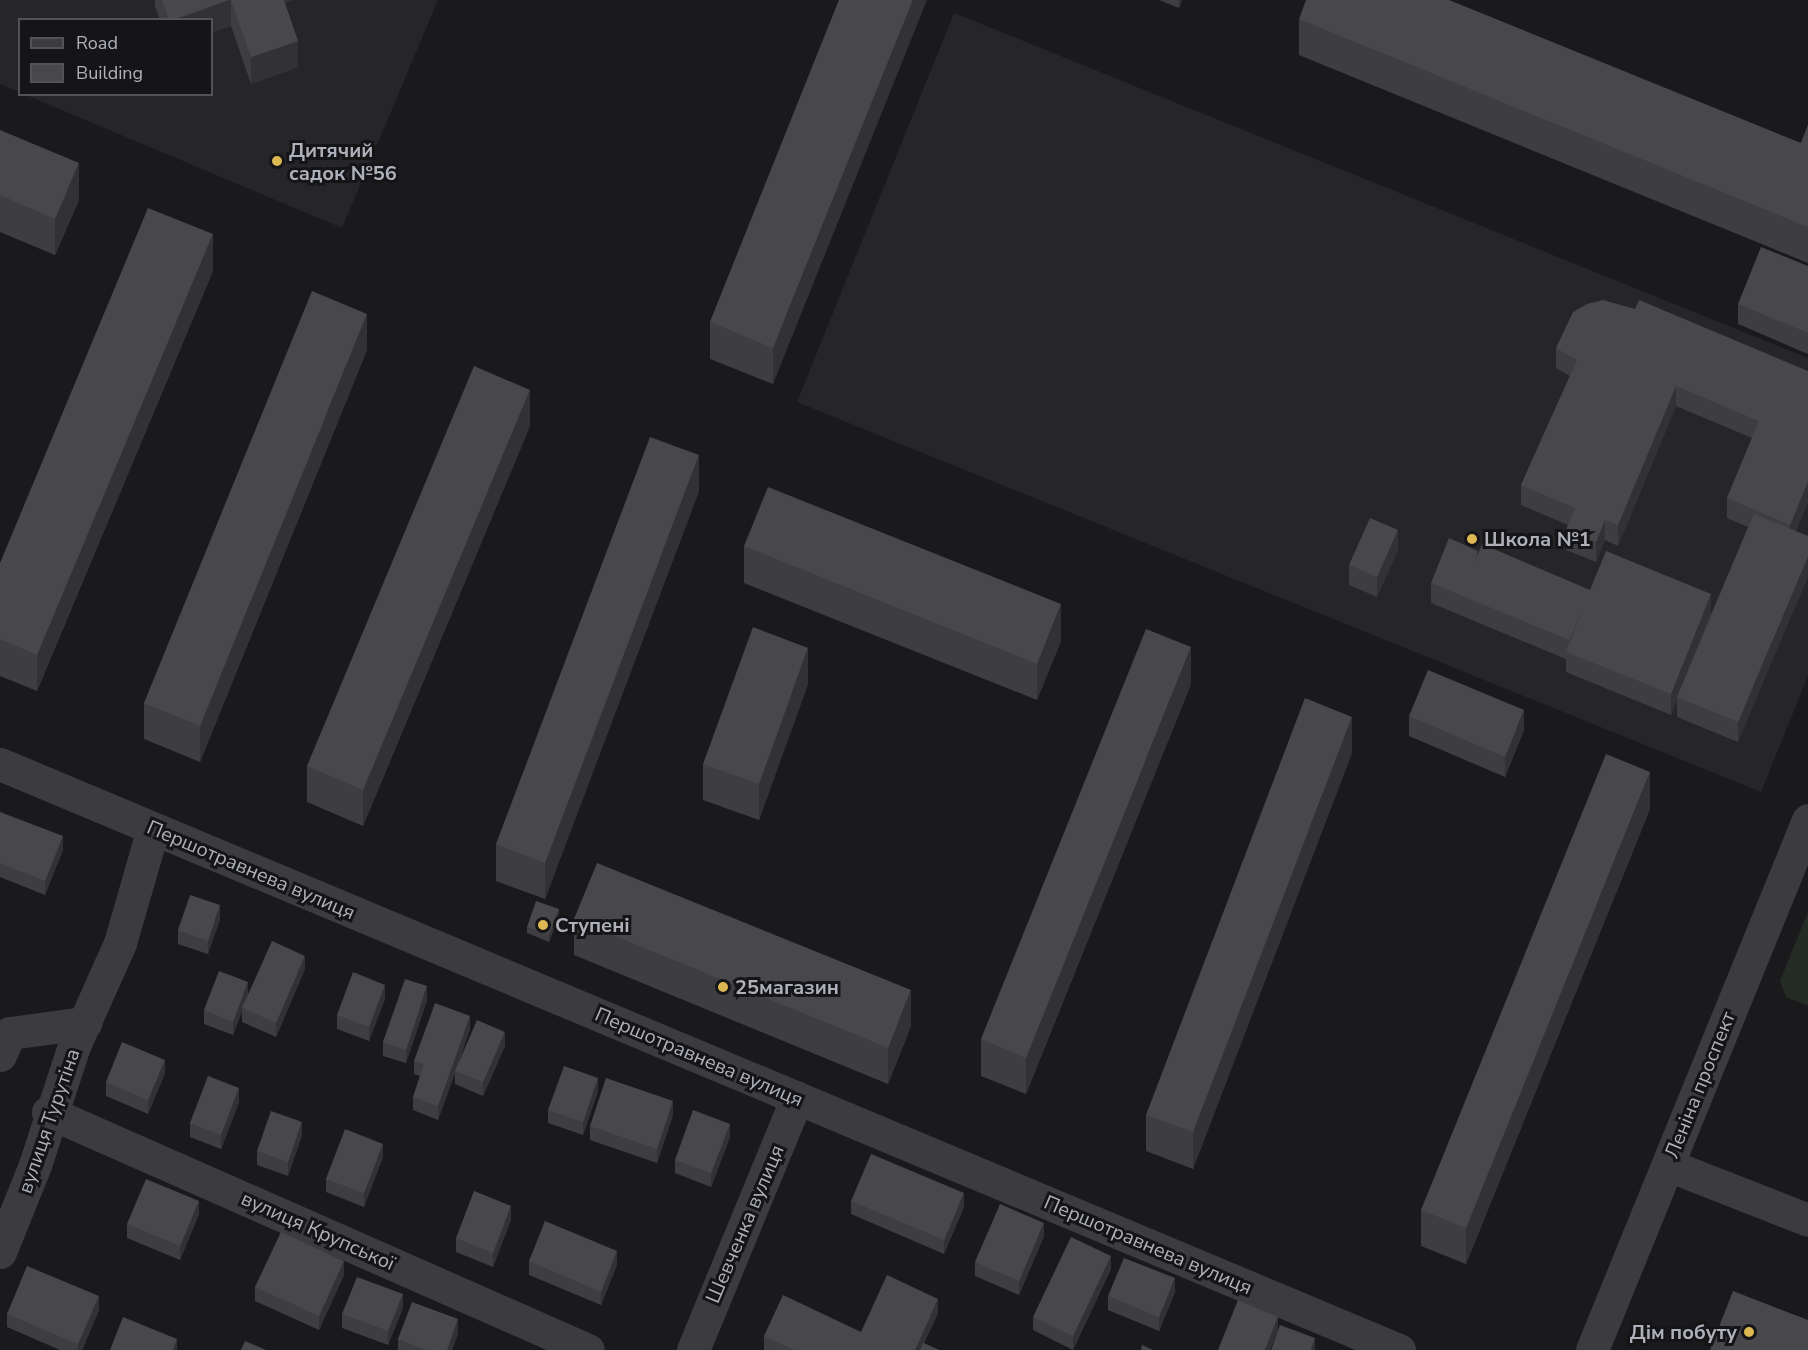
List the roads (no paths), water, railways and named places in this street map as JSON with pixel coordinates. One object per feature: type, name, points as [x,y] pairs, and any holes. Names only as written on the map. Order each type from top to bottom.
[{"type":"street","name":"Першотравнева вулиця","points":[[0,764],[1399,1350]]},
{"type":"street","name":"Леніна проспект","points":[[1592,1350],[1808,820]]},
{"type":"street","name":"вулиця Турутіна","points":[[0,1252],[50,1113],[85,1023],[120,943],[153,829]]},
{"type":"street","name":"вулиця Турутіна","points":[[0,1055],[10,1033],[85,1023]]},
{"type":"street","name":"Шевченка вулиця","points":[[693,1350],[797,1098]]},
{"type":"street","name":"вулиця Крупської","points":[[50,1113],[588,1350]]},
{"type":"street","points":[[1668,1165],[1808,1220]]},
{"type":"place","name":"Дитячий садок №56","points":[[277,161]]},
{"type":"place","name":"Школа №1","points":[[1472,539]]},
{"type":"place","name":"Ступені","points":[[543,925]]},
{"type":"place","name":"25магазин","points":[[723,987]]},
{"type":"place","name":"Дім побуту","points":[[1749,1332]]}]
